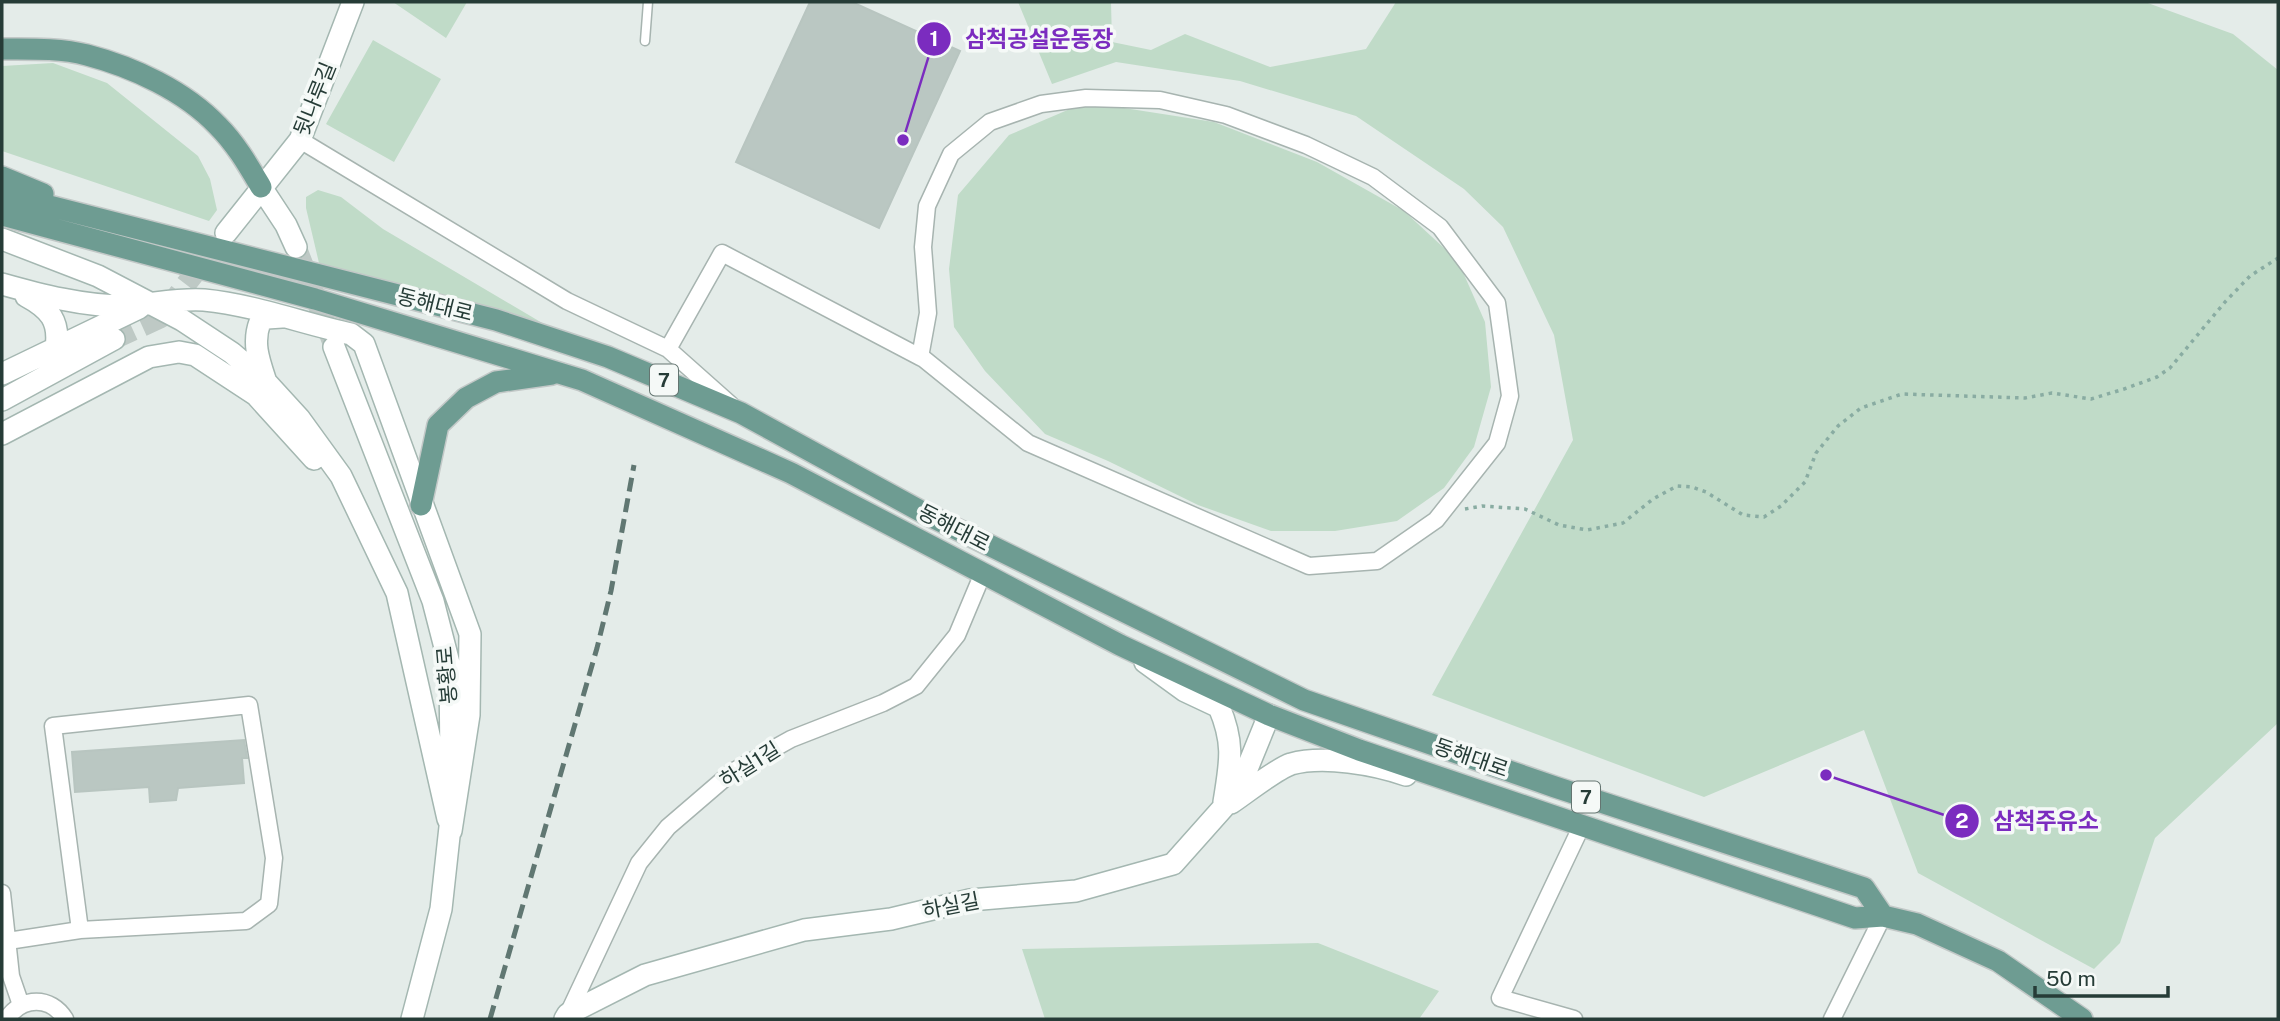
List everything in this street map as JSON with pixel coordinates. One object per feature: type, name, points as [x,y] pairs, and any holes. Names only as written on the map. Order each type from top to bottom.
[{"type":"main road","points":[[2,49],[55,50],[86,55],[156,82],[187,99],[216,124],[237,148],[261,187]]},
{"type":"main road","points":[[2,54],[44,54],[77,59],[139,80],[176,102],[213,134],[261,187]]},
{"type":"main road","points":[[2,177],[116,224]]},
{"type":"main road","name":"동해대로","points":[[2,194],[496,320],[608,357],[741,413],[924,513],[1304,700],[1555,787],[1864,888],[1884,916]]},
{"type":"main road","name":"동해대로","points":[[2,215],[315,299],[582,380],[791,473],[1120,645],[1269,715],[1359,750],[1855,918],[1884,916],[1917,924],[1998,961],[2082,1019]]},
{"type":"main road","points":[[421,505],[438,425],[466,398],[496,382],[558,373]]},
{"type":"main road","points":[[1269,715],[1279,688]]},
{"type":"street","name":"뒷나루길","points":[[226,233],[300,140],[353,2]]},
{"type":"street","points":[[668,349],[722,253],[920,357],[1028,443],[1308,566],[1377,561],[1436,520],[1497,443],[1510,396],[1497,303],[1440,227],[1373,177],[1306,145],[1226,115],[1160,100],[1086,98],[1041,104],[990,122],[951,154],[927,206],[923,247],[928,313],[920,357]]},
{"type":"street","points":[[300,140],[567,301],[668,349],[741,413]]},
{"type":"street","points":[[261,187],[286,225],[296,247]]},
{"type":"street","points":[[2,239],[98,276],[182,320],[232,353],[267,383],[299,418],[341,476],[397,593],[451,831]]},
{"type":"street","points":[[2,284],[44,296],[123,306],[212,301],[235,304],[351,334],[364,344],[470,634],[468,715],[451,831]]},
{"type":"street","points":[[2,284],[48,310],[57,327],[56,348]]},
{"type":"street","points":[[2,374],[151,303]]},
{"type":"street","points":[[267,383],[256,351],[256,333],[260,321],[282,317]]},
{"type":"street","points":[[2,400],[114,339]]},
{"type":"street","name":"봉황로","points":[[334,347],[433,601],[444,635],[450,667],[451,831],[441,909],[412,1019]]},
{"type":"street","points":[[2,434],[149,357],[179,352],[195,355],[256,395],[353,501]]},
{"type":"street","name":"하실1길","points":[[566,1017],[639,863],[668,827],[732,772],[791,739],[883,703],[916,686],[957,635],[983,573]]},
{"type":"street","points":[[1120,645],[1185,691],[1219,707],[1229,729],[1231,760],[1223,808]]},
{"type":"street","points":[[8,941],[79,930],[246,921],[269,904],[274,858],[248,705],[53,726],[79,930]]},
{"type":"street","name":"하실길","points":[[566,1017],[645,975],[804,930],[891,919],[970,901],[1076,891],[1173,864],[1238,791],[1269,715]]},
{"type":"street","points":[[1223,808],[1290,764],[1324,760],[1389,769],[1445,789],[1490,793]]},
{"type":"street","points":[[1574,1019],[1500,998],[1582,824]]},
{"type":"street","points":[[2,893],[11,976],[21,1005]]},
{"type":"street","points":[[1832,1019],[1884,916]]},
{"type":"street","points":[[7,1019],[21,1005],[37,1001],[45,1002],[59,1010],[65,1019]]},
{"type":"lane","points":[[645,41],[648,2]]},
{"type":"path","points":[[1441,513],[1482,506],[1525,509],[1559,525],[1587,530],[1623,523],[1653,499],[1677,486],[1706,492],[1743,515],[1764,517],[1781,506],[1805,482],[1816,453],[1838,426],[1861,408],[1902,394],[2025,398],[2052,393],[2091,399],[2135,385],[2157,377],[2170,368],[2250,276],[2278,258]]},
{"type":"green space","points":[[393,2],[467,2],[446,38]]},
{"type":"green space","points":[[1018,2],[1111,2],[1112,42],[1151,50],[1185,34],[1270,67],[1366,49],[1396,2],[2145,2],[2233,34],[2278,70],[2278,723],[2155,838],[2120,943],[2094,969],[1918,873],[1864,730],[1704,797],[1432,695],[1573,440],[1554,335],[1503,227],[1464,189],[1356,116],[1240,81],[1116,62],[1052,84]]},
{"type":"green space","points":[[373,40],[441,79],[394,162],[326,124]]},
{"type":"green space","points":[[53,63],[107,83],[198,156],[210,179],[217,210],[209,221],[2,151],[2,66]]},
{"type":"green space","points":[[1077,106],[1124,108],[1214,122],[1317,162],[1404,211],[1458,261],[1485,322],[1491,387],[1474,447],[1444,488],[1397,521],[1335,531],[1271,531],[1198,505],[1045,434],[985,371],[954,327],[949,269],[958,195],[1009,135]]},
{"type":"green space","points":[[318,190],[341,197],[383,229],[549,327],[319,263],[306,208],[306,197]]},
{"type":"green space","points":[[1318,943],[1439,991],[1419,1019],[1045,1019],[1022,949]]},
{"type":"building","points":[[810,2],[852,2],[960,51],[879,228],[736,162]]},
{"type":"building","points":[[244,740],[247,758],[242,758],[244,783],[178,788],[176,800],[150,802],[149,787],[75,792],[72,752]]},
{"type":"tunnel","points":[[114,339],[160,318],[224,235]]},
{"type":"tunnel","points":[[296,247],[333,343]]},
{"type":"railway","points":[[490,1019],[597,648],[611,591],[634,465]]},
{"type":"place","name":"삼척공설운동장","points":[[903,140]]},
{"type":"place","name":"삼척주유소","points":[[1826,775]]}]
